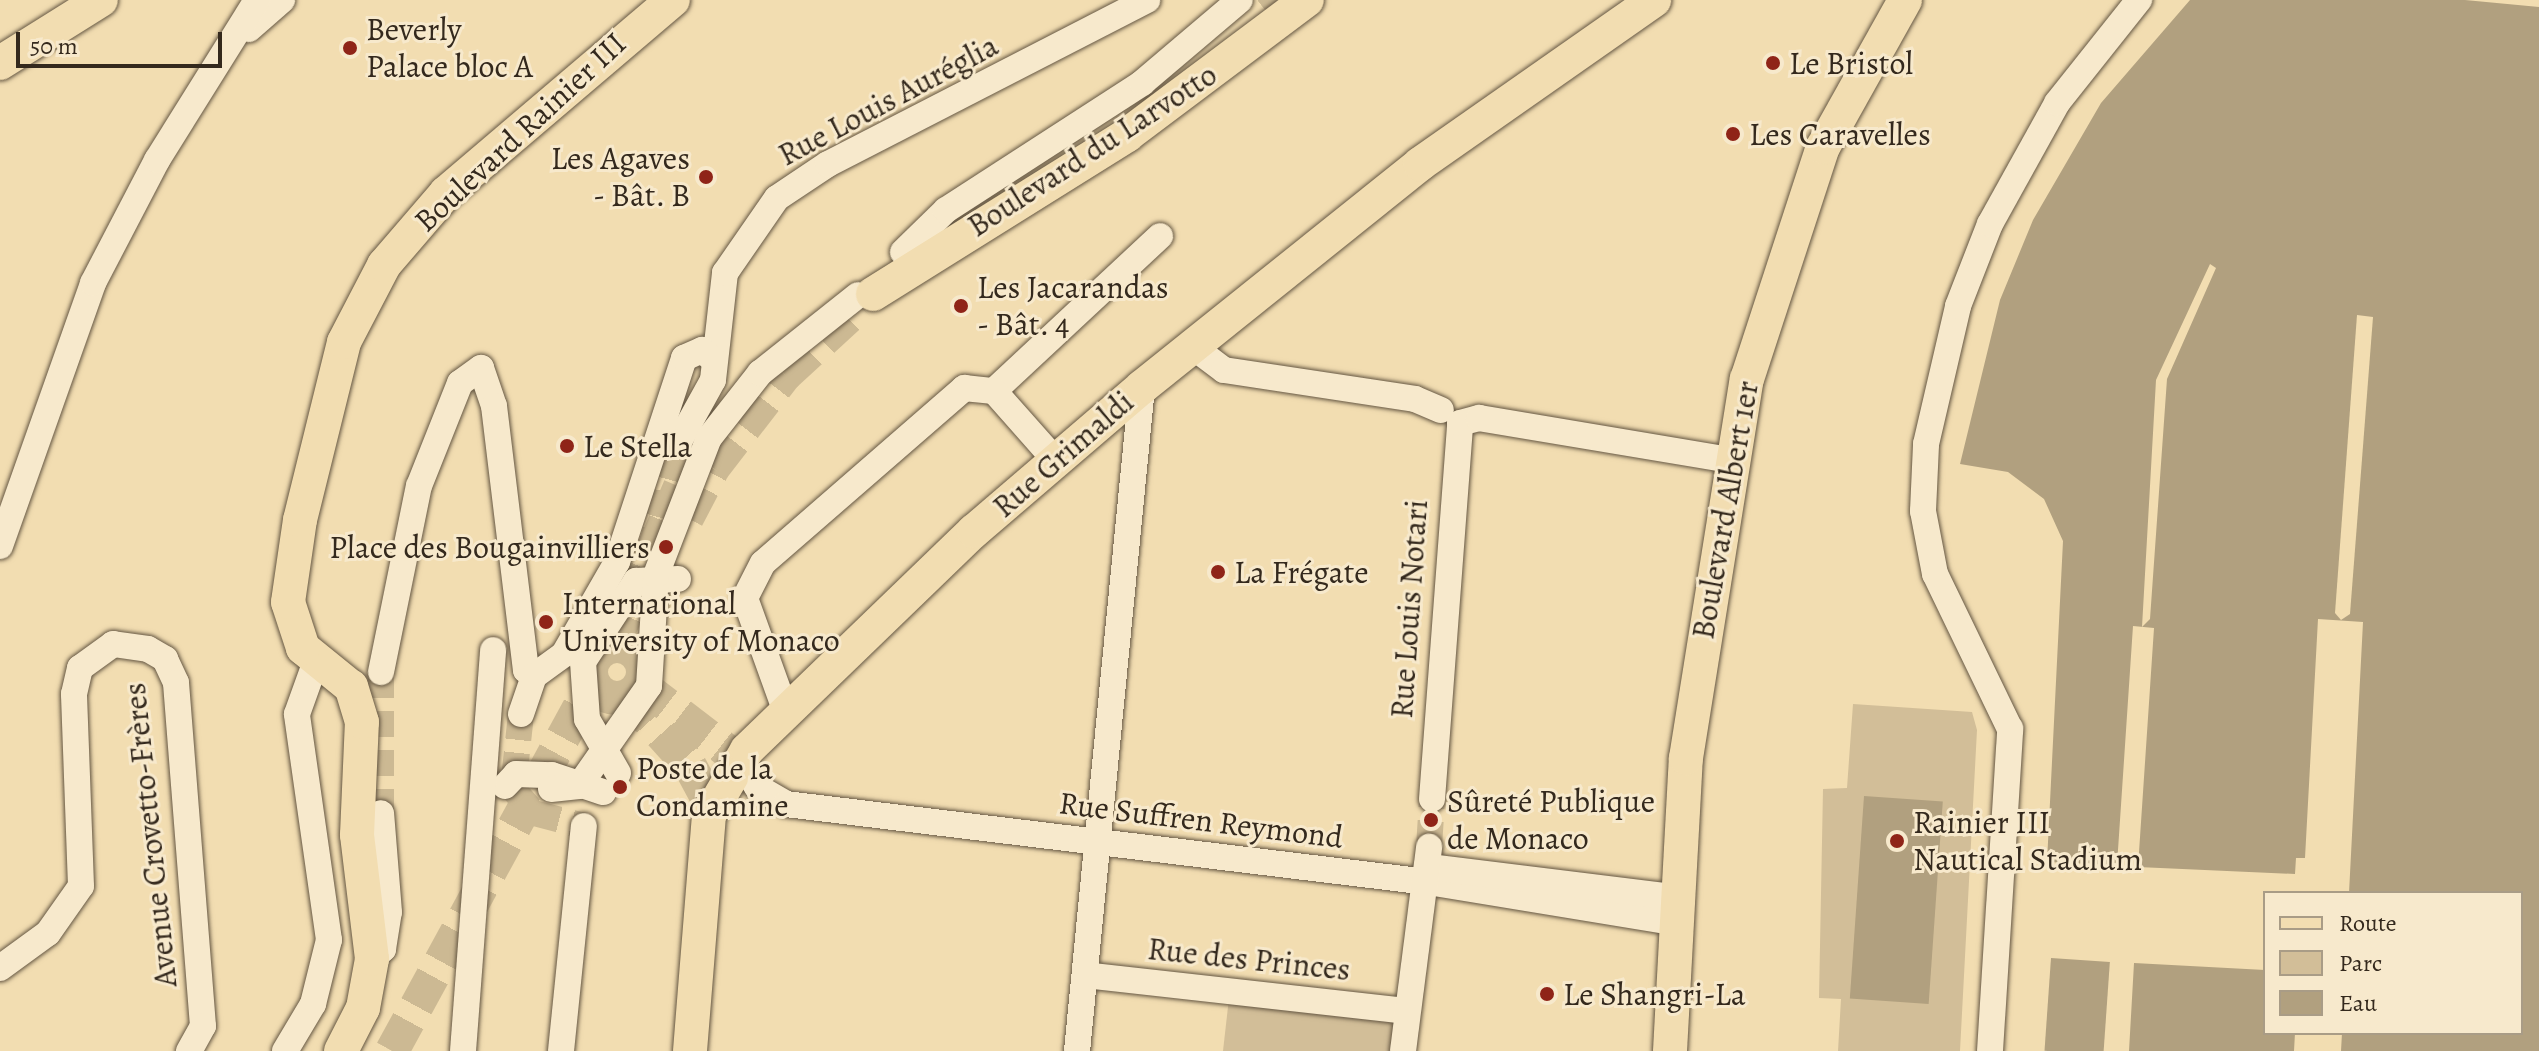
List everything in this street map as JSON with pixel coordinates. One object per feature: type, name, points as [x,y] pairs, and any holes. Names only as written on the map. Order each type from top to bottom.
[{"type":"main road","points":[[0,63],[101,0]]},
{"type":"main road","name":"Boulevard Rainier III","points":[[341,1051],[363,1008],[372,959],[357,835],[359,700],[316,661],[293,630],[289,589],[325,415],[360,306],[446,193],[673,0]]},
{"type":"main road","name":"Boulevard du Larvotto","points":[[864,291],[903,252],[1117,123],[1270,9],[1307,0]]},
{"type":"main road","name":"Rue Grimaldi","points":[[690,1051],[709,815],[739,760],[786,712],[1055,460],[1142,387],[1420,164],[1654,0]]},
{"type":"main road","name":"Boulevard Albert 1er","points":[[1670,1051],[1673,910],[1699,656],[1731,460],[1797,212],[1853,86],[1905,0]]},
{"type":"main road","name":"Boulevard du Larvotto","points":[[864,291],[1127,135],[1270,9]]},
{"type":"street","points":[[0,546],[93,283],[157,160],[237,39],[257,0]]},
{"type":"street","points":[[237,39],[282,0]]},
{"type":"street","name":"Rue Louis Auréglia","points":[[681,438],[713,380],[725,273],[777,198],[828,164],[1147,0]]},
{"type":"street","points":[[1990,1051],[2010,729],[1935,574],[1923,511],[1926,444],[1958,306],[1990,224],[2057,103],[2139,0]]},
{"type":"street","points":[[994,391],[1160,236]]},
{"type":"street","points":[[561,1051],[592,800],[605,747],[649,686],[667,577],[709,438],[760,373],[864,291]]},
{"type":"street","points":[[1192,346],[1224,370],[1415,399],[1450,416],[1479,418],[1731,460]]},
{"type":"street","points":[[521,714],[541,674],[629,535],[679,366],[694,350],[714,360]]},
{"type":"street","points":[[381,672],[419,486],[460,383],[481,368],[491,386],[526,670],[541,674]]},
{"type":"street","points":[[786,712],[749,617],[748,581],[948,395],[979,386],[994,391],[1055,460]]},
{"type":"street","points":[[1077,1051],[1142,387]]},
{"type":"street","name":"Rue Louis Notari","points":[[1432,799],[1450,416]]},
{"type":"street","points":[[592,800],[605,747],[587,719],[577,660],[636,581],[667,577]]},
{"type":"street","name":"Avenue Crovetto-Frères","points":[[0,968],[48,933],[81,886],[74,694],[80,668],[94,650],[113,644],[148,649],[165,659],[176,683],[203,1026],[189,1051]]},
{"type":"street","points":[[457,1037],[504,786],[493,650]]},
{"type":"street","points":[[285,1051],[313,1004],[329,940],[297,714],[316,661]]},
{"type":"street","name":"Rue Suffren Reymond","points":[[739,760],[757,787],[786,804],[1096,840],[1429,866],[1673,910]]},
{"type":"street","points":[[504,786],[516,774],[548,782],[592,800]]},
{"type":"street","points":[[372,959],[383,949],[389,912],[381,813]]},
{"type":"street","points":[[1403,1051],[1406,1011],[1429,866]]},
{"type":"street","name":"Rue des Princes","points":[[1085,975],[1406,1011]]},
{"type":"green space","name":"Rainier III Nautical Stadium","points":[[1853,704],[1972,712],[1977,730],[1960,1051],[1838,1051],[1841,999],[1819,998],[1823,789],[1847,788]]},
{"type":"green space","points":[[1229,998],[1392,1019],[1396,1051],[1223,1051]]},
{"type":"water","points":[[2190,0],[2465,0],[2539,7],[2539,1051],[2341,1051],[2342,1035],[2523,1035],[2523,891],[2349,891],[2363,622],[2318,619],[2305,858],[2296,858],[2295,874],[2138,867],[2154,628],[2133,626],[2117,865],[2047,862],[2063,541],[2044,499],[2008,472],[1960,464],[2000,300],[2033,220],[2101,103]]},
{"type":"water","points":[[1864,796],[1943,802],[1929,1004],[1850,999]]},
{"type":"water","points":[[2051,958],[2110,962],[2104,1051],[2045,1051]]},
{"type":"water","points":[[2134,963],[2263,970],[2263,1035],[2295,1035],[2294,1051],[2129,1051]]},
{"type":"pier","points":[[2210,264],[2216,268],[2167,379],[2150,619],[2142,627],[2156,380]]},
{"type":"pier","points":[[2357,315],[2373,317],[2350,614],[2341,620],[2335,613]]},
{"type":"tunnel","points":[[1265,10],[1278,0]]},
{"type":"tunnel","points":[[687,518],[713,468],[785,375],[860,306]]},
{"type":"tunnel","points":[[649,555],[681,438]]},
{"type":"tunnel","points":[[612,647],[680,487]]},
{"type":"tunnel","points":[[617,646],[635,654],[643,672],[635,690],[617,698],[599,690],[591,672],[599,654],[617,646]]},
{"type":"tunnel","points":[[381,672],[381,813]]},
{"type":"tunnel","points":[[392,1051],[593,682]]},
{"type":"tunnel","points":[[640,684],[739,760]]},
{"type":"tunnel","points":[[627,696],[690,766],[711,805]]},
{"type":"tunnel","points":[[521,714],[513,789],[534,813],[584,826]]},
{"type":"tunnel","points":[[1429,847],[1432,799]]},
{"type":"place","name":"Beverly Palace bloc A","points":[[350,48]]},
{"type":"place","name":"Le Bristol","points":[[1773,63]]},
{"type":"place","name":"Les Caravelles","points":[[1733,134]]},
{"type":"place","name":"Les Agaves - Bât. B","points":[[706,177]]},
{"type":"place","name":"Les Jacarandas - Bât. 4","points":[[961,306]]},
{"type":"place","name":"Le Stella","points":[[567,446]]},
{"type":"place","name":"Place des Bougainvilliers","points":[[666,547]]},
{"type":"place","name":"La Frégate","points":[[1218,572]]},
{"type":"place","name":"International University of Monaco","points":[[546,622]]},
{"type":"place","name":"Poste de la Condamine","points":[[620,787]]},
{"type":"place","name":"Sûreté Publique de Monaco","points":[[1431,820]]},
{"type":"place","name":"Rainier III Nautical Stadium","points":[[1897,841]]},
{"type":"place","name":"Le Shangri-La","points":[[1547,994]]}]
